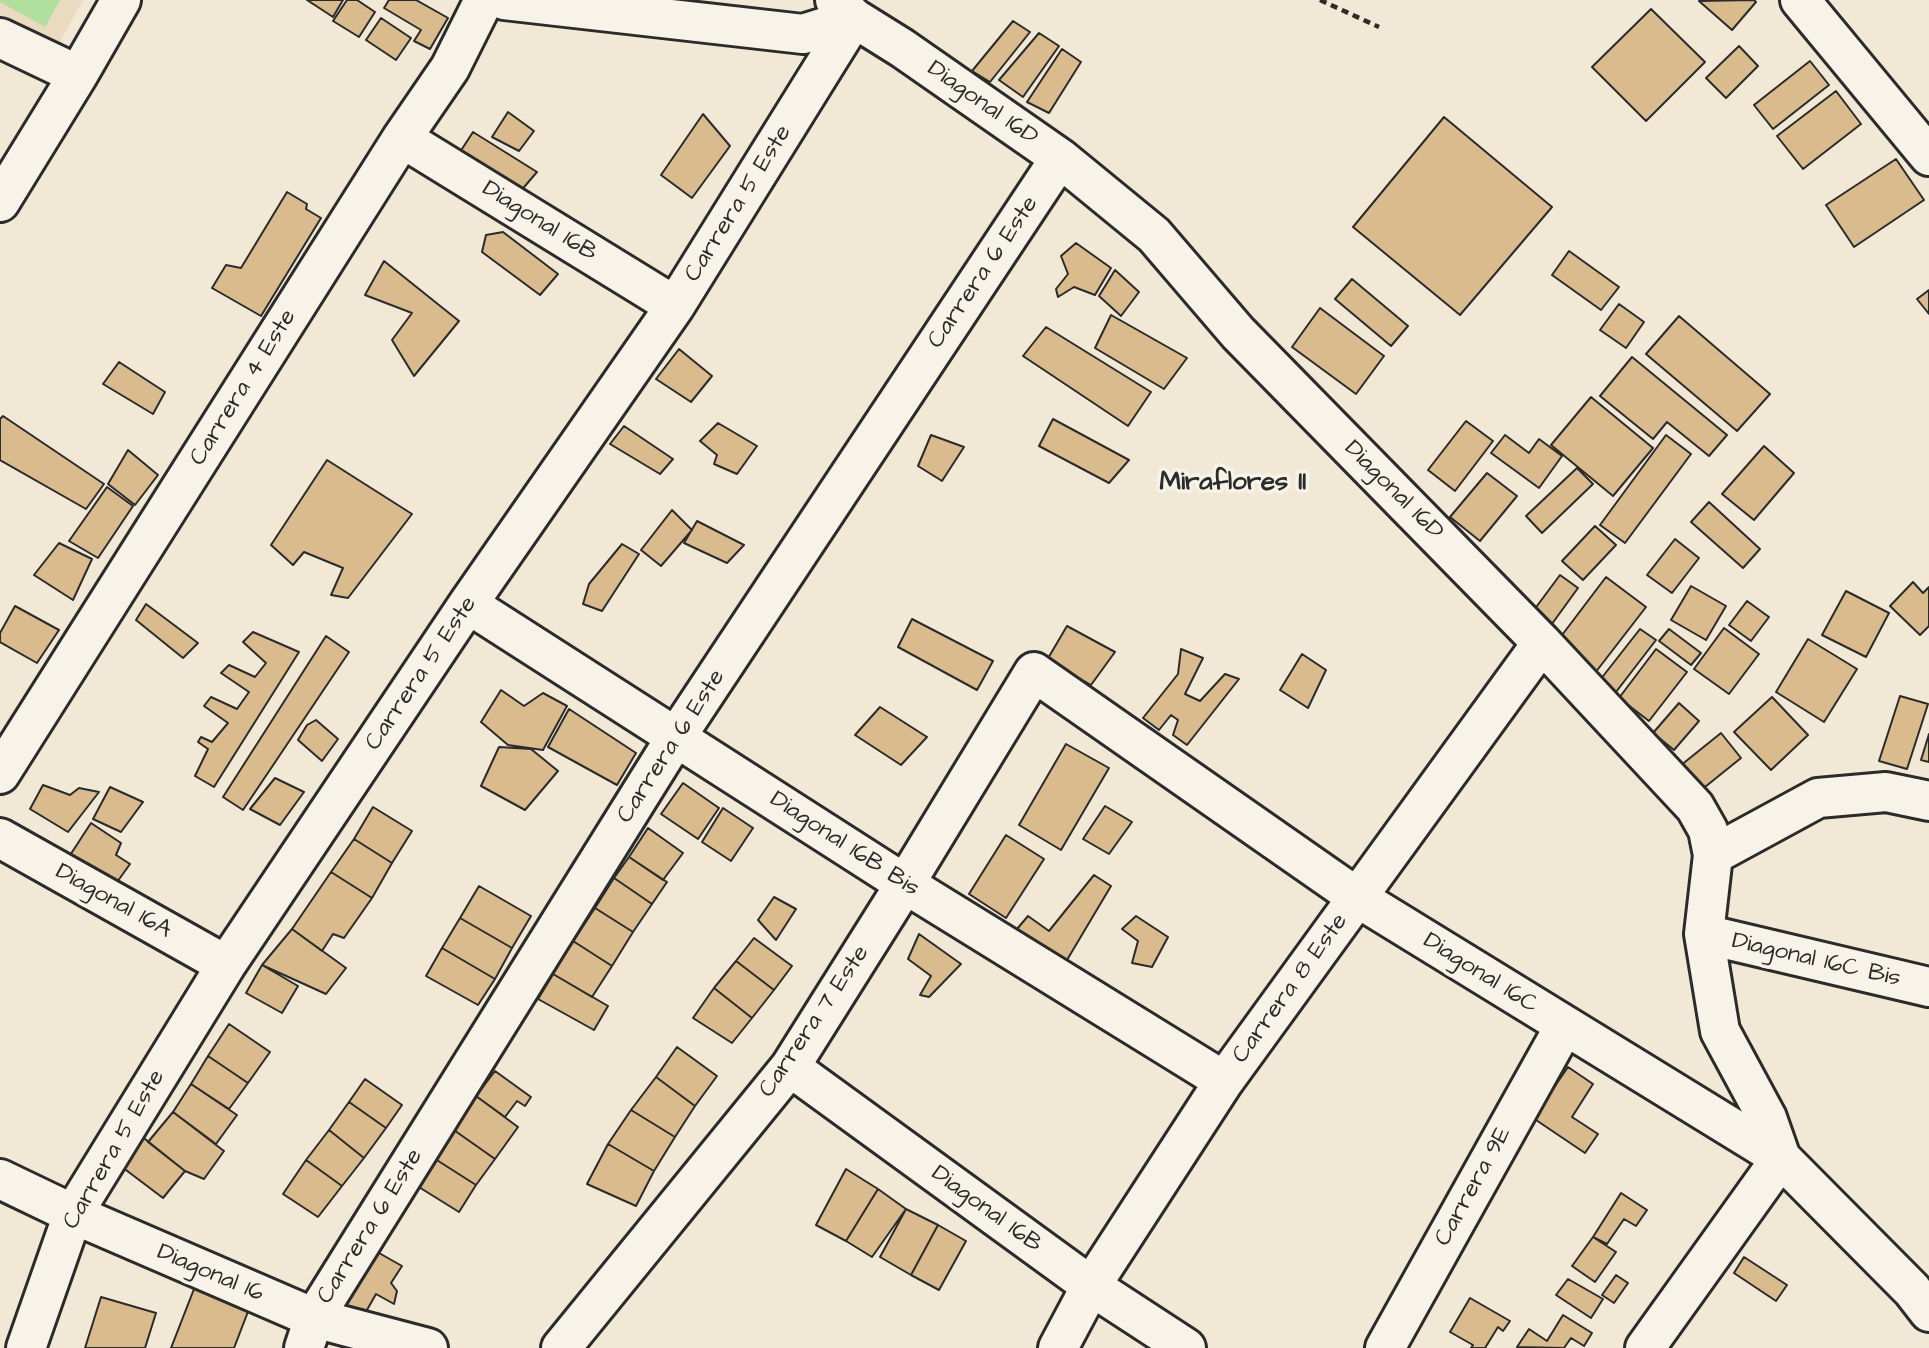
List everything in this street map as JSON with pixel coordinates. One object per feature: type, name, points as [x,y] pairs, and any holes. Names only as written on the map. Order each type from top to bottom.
[{"type":"street","points":[[0,202],[121,0]]},
{"type":"street","name":"Carrera 4 Este","points":[[0,774],[402,138],[450,68],[484,0]]},
{"type":"street","points":[[504,0],[803,34],[845,9]]},
{"type":"street","points":[[1800,0],[1929,156]]},
{"type":"street","name":"Diagonal 16D","points":[[845,9],[1060,158],[1154,235],[1238,333],[1542,643],[1695,807],[1708,830],[1713,855]]},
{"type":"street","name":"Carrera 5 Este","points":[[26,1348],[72,1214],[226,965],[468,604],[675,306],[845,9]]},
{"type":"street","points":[[0,38],[78,75]]},
{"type":"street","name":"Diagonal 16B","points":[[402,138],[675,306]]},
{"type":"street","name":"Carrera 6 Este","points":[[309,1333],[676,737],[1060,158]]},
{"type":"street","name":"Diagonal 16B Bis","points":[[468,604],[905,884],[1224,1081]]},
{"type":"street","name":"Carrera 8 Este","points":[[1058,1348],[1091,1286],[1224,1081],[1542,643]]},
{"type":"street","name":"Diagonal 16C","points":[[1034,672],[1358,898],[1781,1158],[1920,1301]]},
{"type":"street","name":"Carrera 7 Este","points":[[561,1348],[790,1067],[1034,672]]},
{"type":"street","points":[[1645,1348],[1781,1158],[1767,1118],[1720,1031],[1704,934],[1713,855],[1818,799],[1886,792],[1929,801]]},
{"type":"street","name":"Diagonal 16A","points":[[0,838],[226,965]]},
{"type":"street","name":"Diagonal 16C Bis","points":[[1704,934],[1929,987]]},
{"type":"street","name":"Carrera 9E","points":[[1385,1348],[1564,1027]]},
{"type":"street","name":"Diagonal 16B","points":[[790,1067],[1091,1286],[1186,1348]]},
{"type":"street","name":"Diagonal 16","points":[[0,1179],[309,1333],[428,1348]]},
{"type":"path","points":[[1320,0],[1379,27]]},
{"type":"shaded area","points":[[0,0],[83,0],[55,51],[0,23]]},
{"type":"green space","points":[[0,0],[60,0],[45,27]]},
{"type":"building","points":[[307,0],[343,0],[333,17]]},
{"type":"building","points":[[347,0],[357,0],[375,12],[359,37],[333,21]]},
{"type":"building","points":[[389,0],[416,0],[448,18],[430,49],[414,41],[421,30],[384,8]]},
{"type":"building","points":[[1699,1],[1756,2],[1732,30]]},
{"type":"building","points":[[1651,9],[1705,62],[1646,121],[1592,67]]},
{"type":"building","points":[[381,18],[411,38],[396,60],[366,40]]},
{"type":"building","points":[[1013,21],[1030,32],[990,82],[972,71]]},
{"type":"building","points":[[1039,33],[1059,46],[1023,97],[999,80]]},
{"type":"building","points":[[1739,46],[1758,66],[1726,98],[1706,78]]},
{"type":"building","points":[[1062,49],[1081,62],[1049,113],[1027,102]]},
{"type":"building","points":[[1810,61],[1829,85],[1773,129],[1754,105]]},
{"type":"building","points":[[1836,91],[1861,124],[1803,169],[1777,136]]},
{"type":"building","points":[[508,112],[534,131],[519,151],[492,137]]},
{"type":"building","points":[[703,114],[730,146],[692,198],[661,175]]},
{"type":"building","points":[[1444,117],[1552,207],[1460,315],[1353,227]]},
{"type":"building","points":[[473,132],[537,172],[519,193],[460,152]]},
{"type":"building","points":[[1896,159],[1924,200],[1854,247],[1826,205]]},
{"type":"building","points":[[287,192],[307,204],[306,209],[321,218],[261,316],[212,288],[226,265],[241,268]]},
{"type":"building","points":[[503,232],[558,274],[540,295],[482,252],[486,235]]},
{"type":"building","points":[[1076,243],[1111,268],[1095,295],[1074,287],[1058,297],[1056,289],[1068,274],[1061,256]]},
{"type":"building","points":[[1569,251],[1619,287],[1601,310],[1552,275]]},
{"type":"building","points":[[384,261],[459,321],[414,376],[392,340],[412,313],[365,295]]},
{"type":"building","points":[[1115,270],[1139,292],[1121,316],[1099,296]]},
{"type":"building","points":[[1352,279],[1408,326],[1391,346],[1335,299]]},
{"type":"building","points":[[1929,290],[1929,314],[1917,299]]},
{"type":"building","points":[[1619,304],[1644,322],[1626,348],[1600,330]]},
{"type":"building","points":[[1320,308],[1384,356],[1356,394],[1292,347]]},
{"type":"building","points":[[1111,315],[1187,358],[1164,389],[1095,348]]},
{"type":"building","points":[[1679,316],[1770,394],[1737,431],[1646,354]]},
{"type":"building","points":[[1046,327],[1151,392],[1128,426],[1023,356]]},
{"type":"building","points":[[679,349],[712,376],[691,402],[656,379]]},
{"type":"building","points":[[1632,357],[1727,435],[1709,456],[1667,422],[1653,439],[1600,396]]},
{"type":"building","points":[[119,362],[165,392],[153,414],[103,384]]},
{"type":"building","points":[[1591,397],[1653,448],[1613,496],[1551,445]]},
{"type":"building","points":[[3,416],[104,484],[86,509],[0,460],[0,419]]},
{"type":"building","points":[[1053,419],[1129,460],[1109,483],[1039,446]]},
{"type":"building","points":[[1466,421],[1493,441],[1455,491],[1428,470]]},
{"type":"building","points":[[718,423],[757,446],[737,474],[714,464],[717,455],[700,441]]},
{"type":"building","points":[[624,426],[673,459],[660,474],[610,444]]},
{"type":"building","points":[[931,435],[964,447],[942,481],[918,466]]},
{"type":"building","points":[[1505,435],[1529,453],[1539,439],[1562,456],[1539,488],[1491,453]]},
{"type":"building","points":[[1666,435],[1691,454],[1625,543],[1600,525]]},
{"type":"building","points":[[1764,446],[1794,473],[1754,520],[1722,494]]},
{"type":"building","points":[[128,450],[158,475],[135,505],[108,484]]},
{"type":"building","points":[[327,460],[412,514],[348,598],[331,595],[343,568],[304,552],[293,565],[271,545]]},
{"type":"building","points":[[1577,468],[1593,484],[1542,533],[1526,516]]},
{"type":"building","points":[[1487,473],[1517,496],[1480,541],[1450,517]]},
{"type":"building","points":[[107,487],[133,506],[98,558],[69,541]]},
{"type":"building","points":[[1709,502],[1760,549],[1743,568],[1691,522]]},
{"type":"building","points":[[672,510],[692,530],[661,566],[641,550]]},
{"type":"building","points":[[697,521],[744,545],[727,563],[684,543]]},
{"type":"building","points":[[1595,526],[1616,545],[1583,580],[1562,561]]},
{"type":"building","points":[[1675,539],[1699,558],[1672,593],[1647,575]]},
{"type":"building","points":[[59,543],[92,559],[73,600],[34,575]]},
{"type":"building","points":[[622,544],[639,554],[602,611],[583,604],[589,584]]},
{"type":"building","points":[[1560,575],[1578,588],[1549,628],[1531,614]]},
{"type":"building","points":[[1606,577],[1646,607],[1595,673],[1556,643]]},
{"type":"building","points":[[1913,582],[1923,593],[1929,587],[1929,626],[1920,635],[1890,606]]},
{"type":"building","points":[[1691,586],[1726,606],[1706,640],[1671,620]]},
{"type":"building","points":[[1846,591],[1889,613],[1866,657],[1822,635]]},
{"type":"building","points":[[1747,601],[1769,617],[1751,641],[1729,625]]},
{"type":"building","points":[[146,604],[198,643],[183,658],[136,620]]},
{"type":"building","points":[[15,606],[59,630],[37,663],[0,642],[0,633]]},
{"type":"building","points":[[912,619],[993,661],[977,690],[898,647]]},
{"type":"building","points":[[1067,626],[1115,652],[1091,685],[1047,660]]},
{"type":"building","points":[[1724,628],[1759,654],[1729,694],[1694,669]]},
{"type":"building","points":[[1640,629],[1656,640],[1616,692],[1600,680]]},
{"type":"building","points":[[1669,629],[1701,653],[1691,665],[1659,641]]},
{"type":"building","points":[[253,632],[299,652],[214,787],[195,776],[208,749],[198,742],[201,737],[212,742],[228,723],[204,706],[211,697],[237,709],[249,692],[221,673],[229,665],[255,677],[266,663],[243,642]]},
{"type":"building","points":[[326,636],[349,652],[243,810],[223,797]]},
{"type":"building","points":[[1808,639],[1857,669],[1824,722],[1776,692]]},
{"type":"building","points":[[1181,649],[1203,658],[1185,694],[1200,701],[1225,674],[1239,679],[1187,745],[1173,735],[1178,720],[1171,715],[1159,730],[1143,718],[1178,674]]},
{"type":"building","points":[[1656,649],[1687,672],[1649,721],[1619,698]]},
{"type":"building","points":[[1302,654],[1326,670],[1308,708],[1280,690]]},
{"type":"building","points":[[501,690],[524,706],[543,693],[567,706],[543,750],[508,745],[481,722]]},
{"type":"building","points":[[1900,696],[1928,704],[1907,769],[1879,761]]},
{"type":"building","points":[[1772,697],[1808,735],[1771,770],[1734,732]]},
{"type":"building","points":[[1679,703],[1699,721],[1674,750],[1653,733]]},
{"type":"building","points":[[880,707],[927,737],[901,765],[855,735]]},
{"type":"building","points":[[569,709],[636,753],[617,785],[548,747]]},
{"type":"building","points":[[316,720],[338,739],[322,761],[298,740],[307,725]]},
{"type":"building","points":[[1721,733],[1741,758],[1695,795],[1675,770]]},
{"type":"building","points":[[1929,734],[1929,762],[1921,760]]},
{"type":"building","points":[[1066,744],[1109,768],[1061,850],[1019,825]]},
{"type":"building","points":[[499,747],[531,749],[558,771],[525,810],[481,786]]},
{"type":"building","points":[[275,778],[304,792],[280,825],[250,809]]},
{"type":"building","points":[[683,783],[719,808],[698,839],[661,814]]},
{"type":"building","points":[[43,785],[70,795],[79,788],[99,792],[68,832],[30,809]]},
{"type":"building","points":[[110,787],[143,802],[121,832],[93,819]]},
{"type":"building","points":[[1105,806],[1132,822],[1109,854],[1083,839]]},
{"type":"building","points":[[373,807],[412,831],[392,863],[354,839]]},
{"type":"building","points":[[723,808],[753,828],[731,861],[702,842]]},
{"type":"building","points":[[91,823],[121,843],[116,855],[130,864],[110,892],[63,866]]},
{"type":"building","points":[[648,828],[683,853],[663,880],[629,857]]},
{"type":"building","points":[[1006,835],[1044,859],[1006,918],[969,894]]},
{"type":"building","points":[[354,839],[392,863],[372,898],[331,872]]},
{"type":"building","points":[[629,857],[667,882],[652,904],[614,878]]},
{"type":"building","points":[[331,872],[372,898],[344,938],[333,934],[322,951],[292,929]]},
{"type":"building","points":[[1094,875],[1111,886],[1064,965],[1047,949],[1017,929],[1028,916],[1049,931]]},
{"type":"building","points":[[614,878],[652,904],[633,932],[595,908]]},
{"type":"building","points":[[479,886],[531,916],[512,948],[460,918]]},
{"type":"building","points":[[774,897],[796,909],[776,940],[758,920]]},
{"type":"building","points":[[595,908],[633,932],[612,966],[573,941]]},
{"type":"building","points":[[1136,916],[1168,937],[1152,967],[1132,963],[1138,941],[1122,929]]},
{"type":"building","points":[[460,918],[512,948],[495,979],[442,948]]},
{"type":"building","points":[[292,929],[346,968],[326,994],[262,965]]},
{"type":"building","points":[[919,934],[961,964],[929,997],[920,995],[931,976],[908,959]]},
{"type":"building","points":[[754,938],[792,966],[774,990],[736,961]]},
{"type":"building","points":[[573,941],[612,966],[592,997],[553,974]]},
{"type":"building","points":[[442,948],[495,979],[478,1005],[426,976]]},
{"type":"building","points":[[736,961],[774,990],[752,1018],[714,988]]},
{"type":"building","points":[[262,965],[298,986],[282,1013],[246,993]]},
{"type":"building","points":[[553,974],[608,1006],[594,1030],[538,999]]},
{"type":"building","points":[[714,988],[752,1018],[732,1043],[693,1018]]},
{"type":"building","points":[[229,1024],[270,1052],[248,1083],[208,1056]]},
{"type":"building","points":[[677,1047],[717,1076],[695,1106],[656,1077]]},
{"type":"building","points":[[208,1056],[248,1083],[229,1109],[191,1084]]},
{"type":"building","points":[[1568,1067],[1593,1084],[1572,1117],[1598,1134],[1585,1153],[1533,1118]]},
{"type":"building","points":[[495,1071],[531,1097],[525,1106],[517,1101],[505,1117],[476,1096]]},
{"type":"building","points":[[656,1077],[695,1106],[675,1137],[631,1110]]},
{"type":"building","points":[[365,1079],[402,1105],[386,1128],[349,1102]]},
{"type":"building","points":[[191,1084],[237,1115],[216,1144],[173,1112]]},
{"type":"building","points":[[476,1096],[518,1127],[495,1159],[451,1128]]},
{"type":"building","points":[[349,1102],[386,1128],[364,1158],[329,1130]]},
{"type":"building","points":[[631,1110],[675,1137],[654,1171],[608,1144]]},
{"type":"building","points":[[173,1112],[224,1151],[204,1179],[185,1171],[148,1142]]},
{"type":"building","points":[[451,1128],[495,1159],[476,1185],[432,1157]]},
{"type":"building","points":[[329,1130],[364,1158],[342,1186],[306,1160]]},
{"type":"building","points":[[140,1135],[185,1171],[163,1198],[118,1164]]},
{"type":"building","points":[[608,1144],[654,1171],[636,1206],[587,1184]]},
{"type":"building","points":[[432,1157],[476,1185],[459,1212],[414,1184]]},
{"type":"building","points":[[306,1160],[342,1186],[318,1217],[283,1194]]},
{"type":"building","points":[[846,1169],[878,1189],[846,1241],[816,1225]]},
{"type":"building","points":[[878,1189],[906,1209],[872,1257],[846,1241]]},
{"type":"building","points":[[1621,1193],[1647,1210],[1636,1226],[1624,1219],[1607,1244],[1593,1237]]},
{"type":"building","points":[[906,1209],[938,1225],[911,1275],[880,1257]]},
{"type":"building","points":[[938,1225],[966,1241],[939,1290],[911,1275]]},
{"type":"building","points":[[1593,1237],[1616,1252],[1595,1282],[1572,1266]]},
{"type":"building","points":[[372,1249],[402,1266],[391,1283],[397,1291],[394,1304],[376,1294],[363,1317],[340,1304]]},
{"type":"building","points":[[1744,1257],[1787,1285],[1776,1301],[1734,1273]]},
{"type":"building","points":[[1616,1275],[1628,1283],[1614,1303],[1602,1295]]},
{"type":"building","points":[[1568,1279],[1603,1299],[1591,1318],[1556,1295]]},
{"type":"building","points":[[194,1289],[249,1309],[234,1348],[171,1348]]},
{"type":"building","points":[[101,1297],[156,1313],[145,1348],[85,1348]]},
{"type":"building","points":[[1470,1298],[1510,1321],[1503,1331],[1498,1327],[1485,1348],[1471,1348],[1473,1345],[1450,1332]]},
{"type":"building","points":[[1563,1315],[1592,1333],[1584,1346],[1571,1338],[1564,1348],[1517,1347],[1529,1329],[1547,1341]]},
{"type":"district","name":"Miraflores II","points":[[1233,484]]}]
